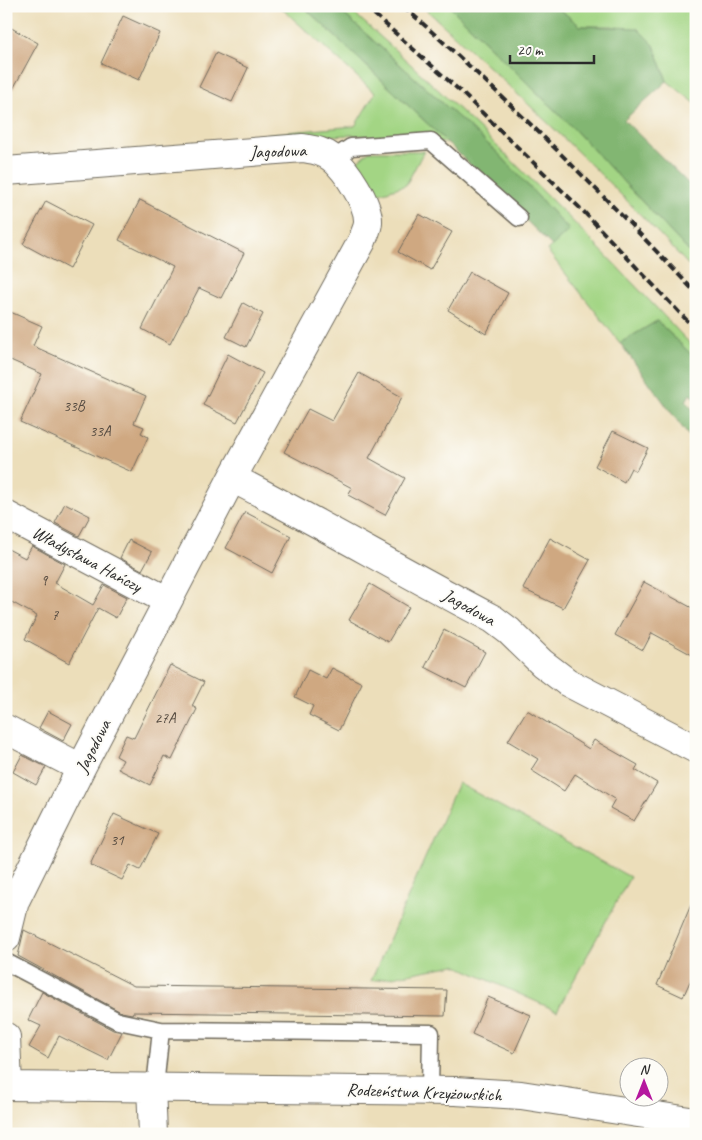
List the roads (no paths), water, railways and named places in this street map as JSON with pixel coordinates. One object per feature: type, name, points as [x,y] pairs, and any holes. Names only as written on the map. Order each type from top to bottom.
[{"type":"street","name":"Jagodowa","points":[[6,170],[303,148],[318,150],[333,159],[357,191],[364,204],[368,222],[362,241],[232,478],[81,768],[15,901],[6,938]]},
{"type":"street","name":"Jagodowa","points":[[232,478],[282,503],[371,554],[493,619],[509,631],[542,663],[567,682],[696,749]]},
{"type":"street","name":"Władysława Hańczy","points":[[6,515],[168,601]]},
{"type":"street","points":[[6,728],[81,768]]},
{"type":"street","points":[[6,1037],[7,1086]]},
{"type":"street","name":"Rodzeństwa Krzyżowskich","points":[[7,1086],[430,1090],[521,1095],[696,1122]]},
{"type":"street","points":[[153,1087],[153,1134]]},
{"type":"lane","points":[[333,159],[351,147],[431,141],[519,218]]},
{"type":"lane","points":[[6,962],[118,1021],[161,1030],[431,1033],[430,1090]]},
{"type":"lane","points":[[153,1087],[161,1030]]},
{"type":"railway","points":[[365,6],[459,90],[583,211],[696,330]]},
{"type":"railway","points":[[403,6],[553,146],[696,293]]}]
